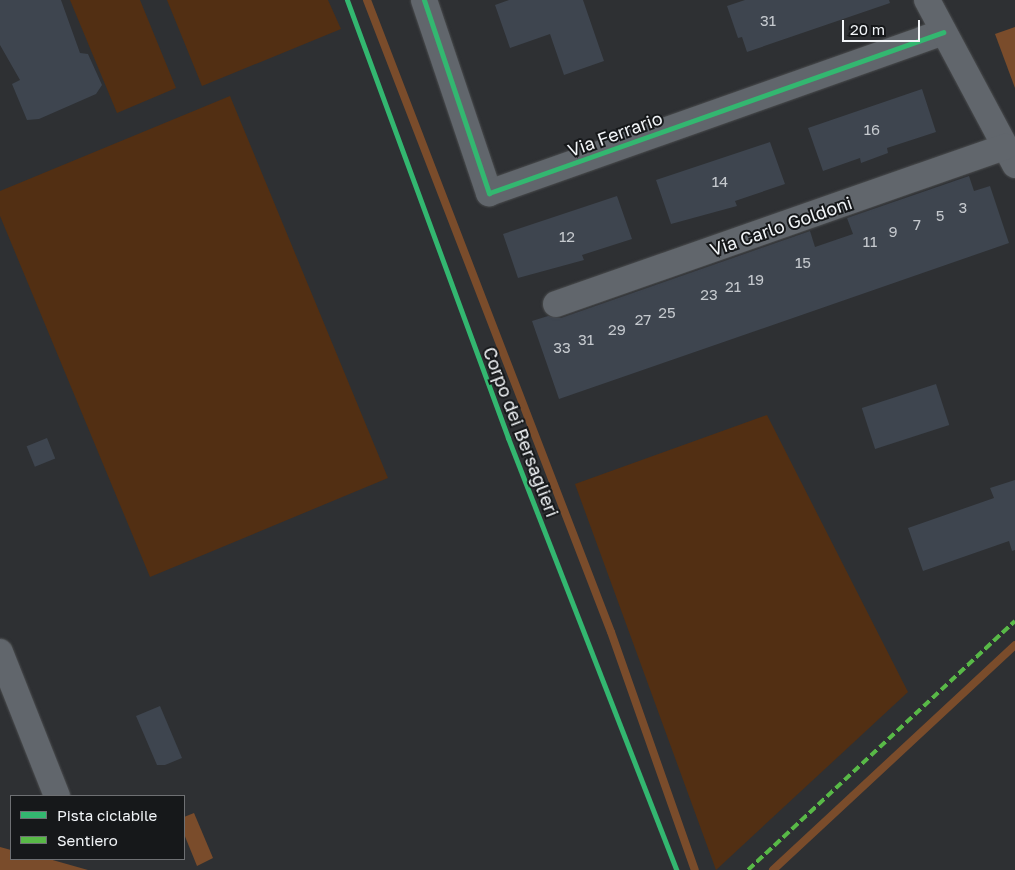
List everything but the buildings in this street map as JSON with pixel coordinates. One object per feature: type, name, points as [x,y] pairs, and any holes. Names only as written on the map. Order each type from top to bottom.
[{"type":"street","name":"Via Ferrario","points":[[424,0],[489,193],[943,32]]},
{"type":"street","points":[[927,0],[1010,156]]},
{"type":"street","name":"Via Carlo Goldoni","points":[[556,304],[1010,156]]},
{"type":"street","points":[[0,652],[57,795]]},
{"type":"shaded area","points":[[70,0],[140,0],[176,88],[117,113]]},
{"type":"shaded area","points":[[167,0],[328,0],[341,29],[202,86]]},
{"type":"shaded area","points":[[1015,27],[1015,88],[995,34]]},
{"type":"shaded area","points":[[230,96],[388,478],[150,577],[0,216],[0,191]]},
{"type":"shaded area","points":[[767,415],[908,692],[716,870],[575,484]]},
{"type":"shaded area","points":[[194,813],[213,858],[197,866],[185,836],[185,817]]},
{"type":"shaded area","points":[[0,847],[10,850],[10,860],[53,860],[88,870],[0,870]]},
{"type":"waterway","points":[[367,0],[611,632],[695,870]]},
{"type":"waterway","points":[[773,870],[1015,645]]},
{"type":"marked path","points":[[748,870],[1015,621]]},
{"type":"cycle path","name":"Corpo dei Bersaglieri","points":[[347,0],[508,438],[676,870]]},
{"type":"cycle path","points":[[424,0],[489,193],[943,32]]}]
